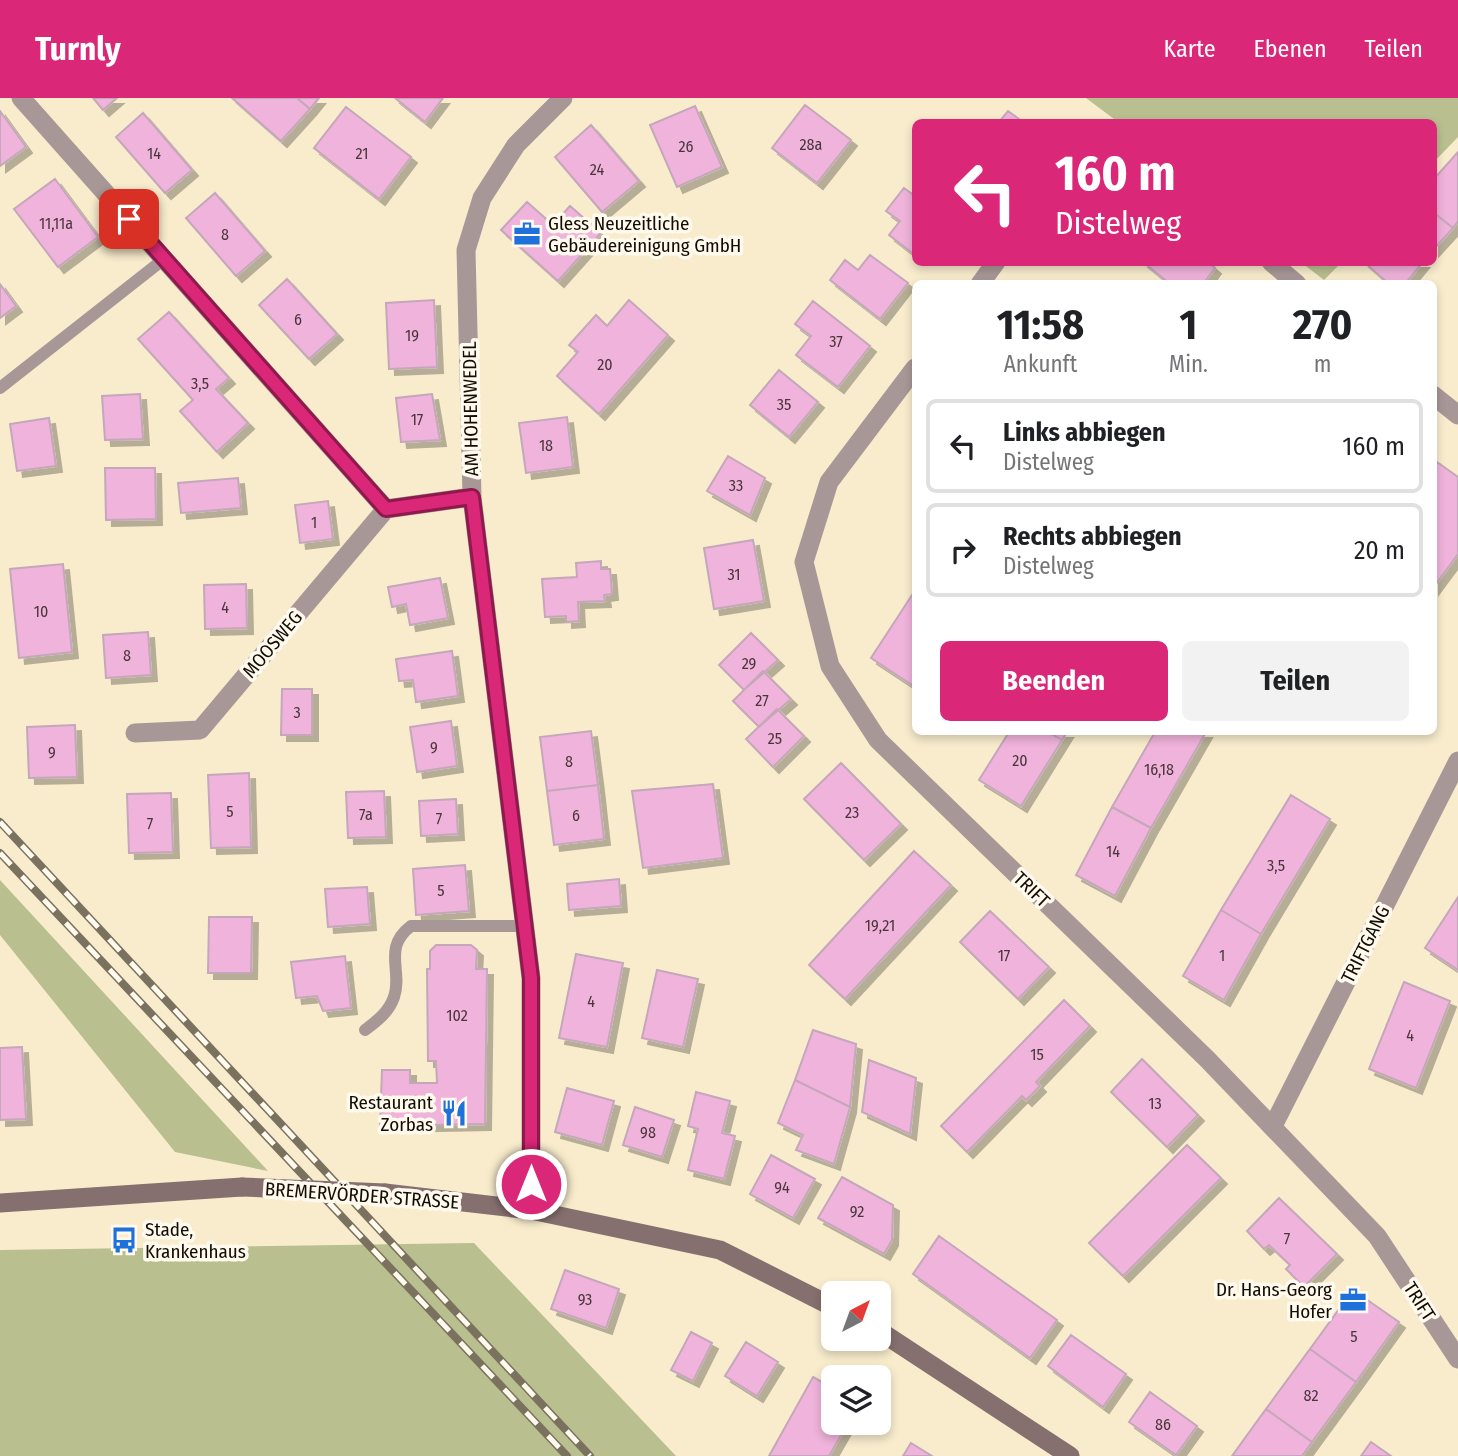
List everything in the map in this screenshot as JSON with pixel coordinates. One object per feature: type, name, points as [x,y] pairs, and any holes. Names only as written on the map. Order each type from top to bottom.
[{"type":"main road","name":"BREMERVÖRDER STRASSE","points":[[0,1203],[242,1188],[385,1193],[531,1210],[720,1250],[821,1301]]},
{"type":"main road","points":[[891,1339],[1070,1456]]},
{"type":"street","points":[[21,98],[386,509],[472,497]]},
{"type":"street","name":"AM HOHENWEDEL","points":[[531,1210],[531,978],[472,497],[466,250],[482,198],[516,145],[563,98]]},
{"type":"street","points":[[1276,266],[1292,280]]},
{"type":"street","name":"TRIFT","points":[[912,372],[829,482],[804,562],[831,666],[878,740],[1273,1126],[1377,1236],[1458,1359]]},
{"type":"street","points":[[1437,398],[1458,415]]},
{"type":"street","name":"MOOSWEG","points":[[135,733],[201,730],[386,509]]},
{"type":"street","name":"TRIFTGANG","points":[[1273,1126],[1458,761]]},
{"type":"lane","points":[[0,388],[164,259]]},
{"type":"lane","points":[[365,1030],[387,1011],[395,995],[396,944],[411,926],[524,926]]},
{"type":"green space","points":[[1086,98],[1458,98],[1458,137],[1437,159],[1437,119],[1114,119]]},
{"type":"green space","points":[[1306,266],[1338,266],[1324,280]]},
{"type":"green space","points":[[0,880],[268,1171],[175,1152],[0,935]]},
{"type":"green space","points":[[474,1243],[676,1456],[0,1456],[0,1250]]},
{"type":"building","points":[[93,98],[117,98],[103,110]]},
{"type":"building","points":[[232,98],[297,98],[310,109],[281,141]]},
{"type":"building","points":[[297,98],[319,98],[310,109]]},
{"type":"building","points":[[395,98],[443,98],[425,122]]},
{"type":"building","points":[[805,105],[851,140],[817,183],[772,148]]},
{"type":"building","points":[[695,106],[722,167],[677,187],[650,125]]},
{"type":"building","points":[[346,107],[411,157],[379,199],[314,148]]},
{"type":"building","points":[[0,111],[26,147],[0,166]]},
{"type":"building","points":[[1008,111],[1019,119],[1001,119]]},
{"type":"building","points":[[143,113],[192,170],[165,193],[116,137]]},
{"type":"building","points":[[591,125],[639,181],[602,212],[555,157]]},
{"type":"building","points":[[1458,152],[1458,221],[1453,228],[1437,215],[1437,176]]},
{"type":"building","points":[[55,179],[98,237],[58,267],[14,209]]},
{"type":"building","points":[[904,188],[912,194],[912,253],[889,235],[900,221],[886,211]]},
{"type":"building","points":[[215,193],[265,251],[236,276],[186,218]]},
{"type":"building","points":[[527,202],[553,225],[570,206],[601,233],[558,281],[501,230]]},
{"type":"building","points":[[1437,215],[1453,228],[1437,246]]},
{"type":"building","points":[[870,255],[908,283],[880,319],[830,280],[845,260],[858,270]]},
{"type":"building","points":[[1148,266],[1215,268],[1206,280],[1165,280]]},
{"type":"building","points":[[1369,266],[1420,266],[1408,280],[1384,280]]},
{"type":"building","points":[[287,279],[337,334],[309,359],[259,305]]},
{"type":"building","points":[[0,284],[16,306],[0,318]]},
{"type":"building","points":[[434,300],[437,367],[389,369],[386,303]]},
{"type":"building","points":[[629,300],[668,335],[599,414],[557,376],[578,352],[569,345],[596,315],[607,326]]},
{"type":"building","points":[[813,301],[870,346],[838,387],[796,355],[811,336],[795,324]]},
{"type":"building","points":[[169,312],[229,378],[216,389],[248,423],[217,452],[180,411],[193,400],[138,339]]},
{"type":"building","points":[[779,370],[818,402],[789,437],[750,405]]},
{"type":"building","points":[[140,394],[143,439],[105,440],[102,396]]},
{"type":"building","points":[[432,394],[440,440],[401,442],[396,398]]},
{"type":"building","points":[[567,417],[573,467],[526,473],[519,423]]},
{"type":"building","points":[[49,418],[56,466],[17,471],[10,424]]},
{"type":"building","points":[[728,456],[765,478],[750,515],[707,491]]},
{"type":"building","points":[[1437,462],[1458,477],[1458,554],[1437,583]]},
{"type":"building","points":[[105,468],[155,468],[156,519],[106,520]]},
{"type":"building","points":[[238,478],[241,508],[181,513],[178,483]]},
{"type":"building","points":[[328,501],[333,539],[300,543],[295,505]]},
{"type":"building","points":[[753,540],[764,601],[714,609],[704,548]]},
{"type":"building","points":[[601,561],[601,569],[610,569],[612,594],[604,595],[605,601],[578,602],[579,621],[566,622],[566,616],[545,617],[542,579],[577,577],[576,563]]},
{"type":"building","points":[[63,564],[72,652],[19,658],[10,569]]},
{"type":"building","points":[[440,578],[448,618],[410,625],[406,604],[392,607],[388,587]]},
{"type":"building","points":[[246,584],[247,628],[205,629],[204,585]]},
{"type":"building","points":[[912,595],[912,685],[871,658]]},
{"type":"building","points":[[148,632],[151,675],[106,678],[103,635]]},
{"type":"building","points":[[751,633],[778,660],[744,690],[719,665]]},
{"type":"building","points":[[452,651],[458,696],[416,702],[413,680],[399,681],[396,659]]},
{"type":"building","points":[[763,671],[791,699],[759,727],[733,701]]},
{"type":"building","points":[[282,689],[312,689],[312,735],[281,735]]},
{"type":"building","points":[[777,709],[804,736],[773,767],[746,739]]},
{"type":"building","points":[[451,721],[457,766],[417,772],[410,727]]},
{"type":"building","points":[[75,725],[77,777],[29,778],[27,727]]},
{"type":"building","points":[[591,731],[598,785],[547,791],[540,737]]},
{"type":"building","points":[[1007,735],[1053,735],[1062,740],[1021,806],[979,780]]},
{"type":"building","points":[[1153,735],[1204,735],[1151,828],[1112,807]]},
{"type":"building","points":[[841,763],[901,824],[864,860],[804,799]]},
{"type":"building","points":[[249,773],[251,847],[211,848],[208,775]]},
{"type":"building","points":[[713,784],[723,858],[643,868],[632,791]]},
{"type":"building","points":[[598,785],[604,839],[554,845],[547,791]]},
{"type":"building","points":[[384,791],[386,837],[348,838],[346,792]]},
{"type":"building","points":[[171,793],[173,852],[129,853],[127,794]]},
{"type":"building","points":[[1291,795],[1330,819],[1261,934],[1221,910]]},
{"type":"building","points":[[456,799],[458,834],[421,836],[419,801]]},
{"type":"building","points":[[1112,807],[1151,828],[1115,896],[1076,875]]},
{"type":"building","points":[[914,851],[951,885],[845,999],[809,965]]},
{"type":"building","points":[[465,865],[469,911],[416,915],[413,869]]},
{"type":"building","points":[[619,879],[621,906],[569,910],[567,884]]},
{"type":"building","points":[[367,887],[370,924],[328,927],[325,889]]},
{"type":"building","points":[[1458,897],[1458,970],[1425,948]]},
{"type":"building","points":[[1221,910],[1261,934],[1224,1000],[1183,976]]},
{"type":"building","points":[[990,911],[1049,967],[1018,999],[960,942]]},
{"type":"building","points":[[209,917],[252,917],[251,973],[208,973]]},
{"type":"building","points":[[436,945],[471,945],[477,950],[476,969],[487,969],[485,1124],[380,1126],[382,1070],[410,1070],[410,1083],[437,1083],[436,1061],[428,1061],[427,969],[430,969],[430,951]]},
{"type":"building","points":[[576,954],[623,963],[607,1047],[559,1038]]},
{"type":"building","points":[[345,956],[351,1008],[323,1011],[317,996],[296,998],[291,962]]},
{"type":"building","points":[[657,970],[698,979],[683,1047],[642,1038]]},
{"type":"building","points":[[1404,982],[1450,1001],[1416,1088],[1369,1069]]},
{"type":"building","points":[[1064,1000],[1090,1026],[1036,1082],[1040,1086],[1026,1100],[1022,1096],[967,1152],[941,1126]]},
{"type":"building","points":[[813,1030],[856,1044],[850,1107],[795,1080]]},
{"type":"building","points":[[22,1047],[26,1119],[0,1120],[0,1048]]},
{"type":"building","points":[[1142,1059],[1198,1115],[1167,1147],[1111,1092]]},
{"type":"building","points":[[869,1060],[916,1078],[910,1134],[862,1112]]},
{"type":"building","points":[[795,1080],[850,1107],[834,1164],[796,1150],[803,1135],[778,1123]]},
{"type":"building","points":[[567,1088],[614,1101],[602,1145],[555,1132]]},
{"type":"building","points":[[696,1092],[730,1101],[722,1133],[735,1136],[724,1179],[688,1170],[698,1129],[688,1126]]},
{"type":"building","points":[[635,1107],[674,1120],[662,1157],[623,1145]]},
{"type":"building","points":[[1187,1145],[1221,1178],[1123,1276],[1089,1243]]},
{"type":"building","points":[[771,1155],[815,1179],[793,1218],[750,1194]]},
{"type":"building","points":[[842,1177],[893,1205],[892,1240],[884,1254],[818,1218]]},
{"type":"building","points":[[1279,1198],[1337,1254],[1304,1287],[1286,1269],[1290,1265],[1269,1245],[1264,1249],[1247,1231]]},
{"type":"building","points":[[939,1236],[1057,1320],[1030,1358],[913,1274]]},
{"type":"building","points":[[565,1270],[619,1289],[606,1328],[551,1309]]},
{"type":"building","points":[[1353,1290],[1399,1322],[1356,1382],[1310,1349]]},
{"type":"building","points":[[691,1332],[712,1343],[693,1381],[671,1370]]},
{"type":"building","points":[[1071,1335],[1126,1374],[1103,1407],[1048,1366]]},
{"type":"building","points":[[746,1342],[778,1362],[757,1396],[725,1376]]},
{"type":"building","points":[[1310,1349],[1356,1382],[1312,1442],[1266,1409]]},
{"type":"building","points":[[813,1377],[821,1381],[821,1435],[841,1435],[829,1456],[769,1456]]},
{"type":"building","points":[[1150,1392],[1197,1426],[1176,1455],[1129,1422]]},
{"type":"building","points":[[1266,1409],[1312,1442],[1302,1456],[1232,1456]]},
{"type":"building","points":[[1371,1442],[1391,1456],[1361,1456]]},
{"type":"building","points":[[911,1443],[932,1456],[903,1456]]},
{"type":"railway","points":[[0,822],[590,1456]]},
{"type":"railway","points":[[0,853],[567,1456]]},
{"type":"place","name":"Gless Neuzeitliche Gebäudereinigung GmbH","points":[[527,234]]},
{"type":"place","name":"Restaurant Zorbas","points":[[454,1113]]},
{"type":"place","name":"Stade, Krankenhaus","points":[[124,1240]]},
{"type":"place","name":"Dr. Hans-Georg Hofer","points":[[1353,1300]]},
{"type":"route","points":[[129,219],[386,509],[472,497],[531,978],[531,1184]]}]
